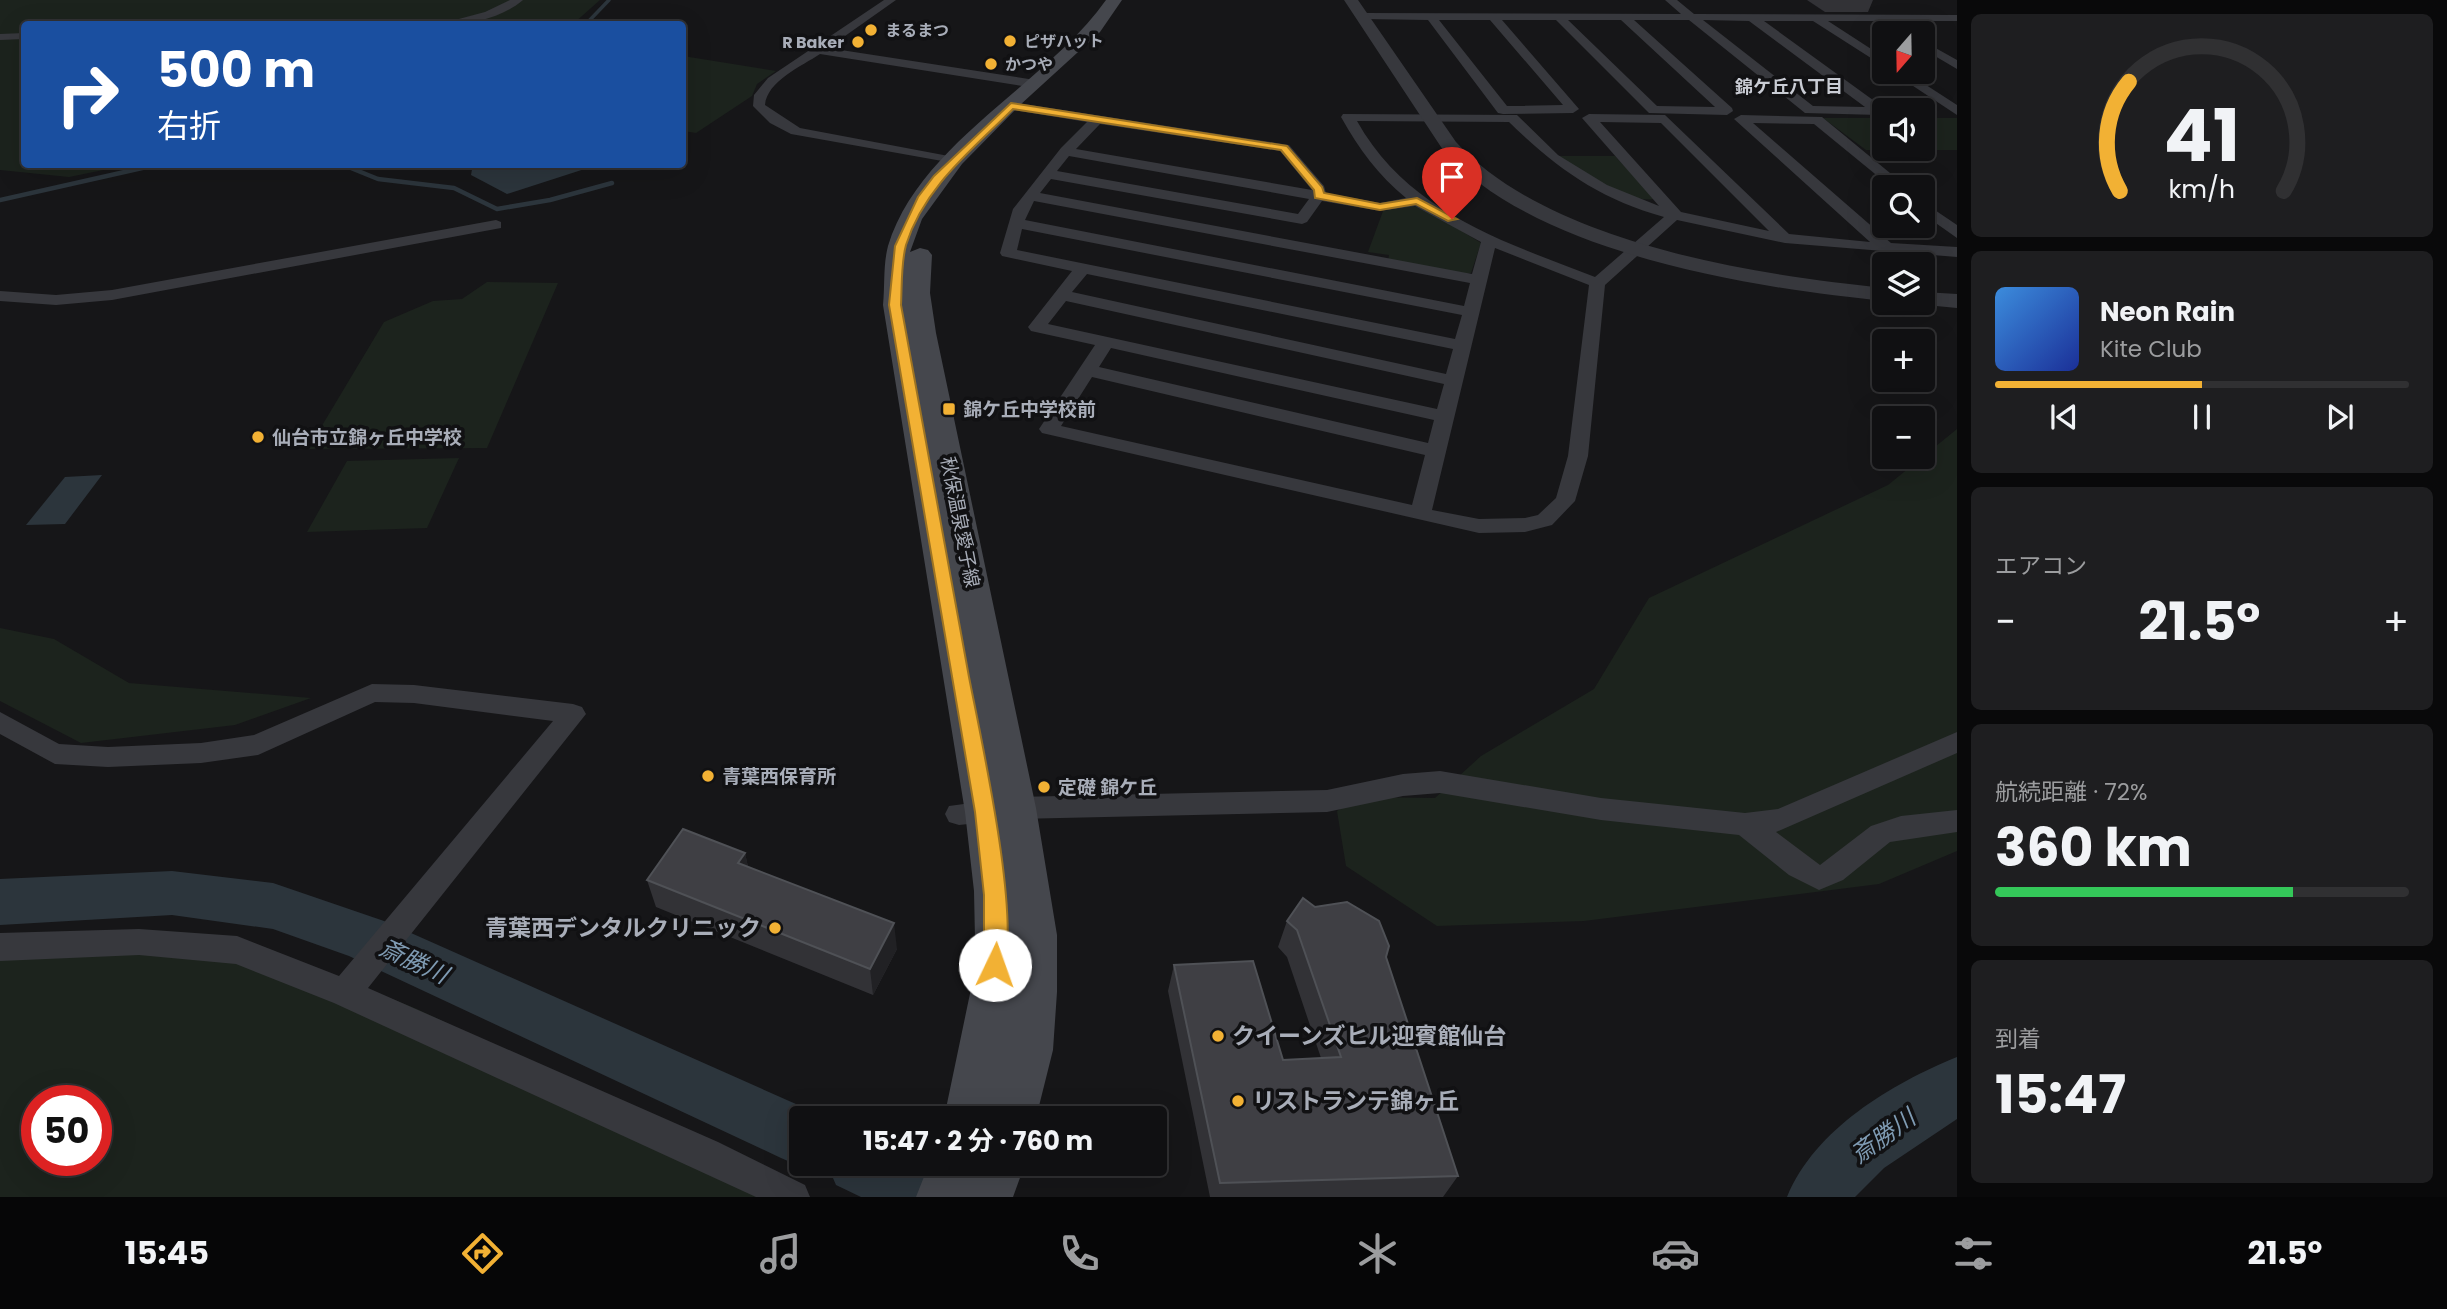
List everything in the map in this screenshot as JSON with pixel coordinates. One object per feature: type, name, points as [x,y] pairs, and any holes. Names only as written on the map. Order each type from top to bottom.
[{"type":"main road","name":"秋保温泉愛子線","points":[[1015,1106],[1030,1049],[1035,992],[1035,935],[1016,808],[918,293],[921,251],[933,216],[956,180],[1024,100],[1094,29],[1114,0]]},
{"type":"main road","name":"秋保温泉愛子線","points":[[971,1106],[981,1064],[997,941],[972,813],[895,305],[900,246],[923,197],[954,161],[1113,25],[1129,0]]},
{"type":"main road","points":[[941,1197],[949,1176]]},
{"type":"main road","points":[[988,1197],[996,1176]]},
{"type":"street","points":[[460,21],[488,15],[518,0]]},
{"type":"street","points":[[891,0],[772,80],[760,95],[759,106],[775,120],[796,131],[954,161]]},
{"type":"street","points":[[1670,0],[1810,110],[1879,111],[1753,18]]},
{"type":"street","points":[[1357,8],[1431,16],[1951,18],[1957,25]]},
{"type":"street","points":[[1357,8],[1450,148],[1493,183],[1550,215],[1640,248],[1701,266],[1780,282],[1872,293]]},
{"type":"street","points":[[1431,16],[1503,110],[1573,109],[1493,16]]},
{"type":"street","points":[[1558,16],[1654,110],[1727,111],[1623,16]]},
{"type":"street","points":[[1815,17],[1872,54]]},
{"type":"street","points":[[1880,18],[1885,21]]},
{"type":"street","points":[[0,37],[21,36]]},
{"type":"street","points":[[819,50],[1097,119],[1284,148],[1319,189],[1319,195],[1302,219],[1048,174]]},
{"type":"street","points":[[1936,52],[1957,65]]},
{"type":"street","points":[[1916,84],[1957,111]]},
{"type":"street","points":[[1597,283],[1489,240],[1417,201],[1364,147],[1348,117],[1512,118],[1545,154],[1578,175],[1612,192],[1675,214],[1716,226],[1785,238],[1957,252]]},
{"type":"street","points":[[1675,214],[1588,118],[1665,119],[1785,238]]},
{"type":"street","points":[[1097,119],[1066,151],[1020,209],[1008,253],[1462,346]]},
{"type":"street","points":[[1872,235],[1741,119],[1817,120],[1885,175]]},
{"type":"street","points":[[1066,151],[1380,207],[1417,201]]},
{"type":"street","points":[[1030,195],[1479,280]]},
{"type":"street","points":[[1106,341],[1049,429],[1420,515],[1479,526],[1525,525],[1545,520],[1565,501],[1572,489],[1597,283],[1640,248],[1675,214]]},
{"type":"street","points":[[1935,216],[1957,233]]},
{"type":"street","points":[[1016,223],[1470,312]]},
{"type":"street","points":[[0,296],[67,299],[105,296],[243,270],[411,244],[496,225]]},
{"type":"street","points":[[1876,238],[1887,248]]},
{"type":"street","points":[[1420,515],[1489,240]]},
{"type":"street","points":[[1082,268],[1037,327],[1443,416]]},
{"type":"street","points":[[1061,295],[1454,382]]},
{"type":"street","points":[[1935,300],[1957,301]]},
{"type":"street","points":[[1087,370],[1435,451]]},
{"type":"street","points":[[0,722],[55,754],[108,757],[201,753],[258,745],[372,693],[414,694],[573,714],[349,988]]},
{"type":"street","points":[[972,813],[1016,808],[1327,801],[1403,785],[1440,782],[1601,809],[1745,824],[1781,820],[1957,742]]},
{"type":"street","points":[[1745,824],[1761,833],[1791,863],[1819,878],[1832,875],[1851,852],[1874,837],[1912,825],[1957,821]]},
{"type":"street","points":[[0,947],[139,942],[237,950],[349,988],[793,1197]]},
{"type":"shaded area","points":[[0,0],[600,0],[576,21],[21,21],[21,168],[113,168],[69,177],[0,170]]},
{"type":"shaded area","points":[[686,57],[776,71],[757,84],[752,96],[696,133],[686,131]]},
{"type":"shaded area","points":[[1823,118],[1872,118],[1872,150],[1866,150]]},
{"type":"shaded area","points":[[1935,118],[1957,118],[1957,150],[1935,150]]},
{"type":"shaded area","points":[[1557,156],[1615,156],[1655,199],[1644,199],[1618,191]]},
{"type":"shaded area","points":[[472,168],[588,168],[507,194],[471,175]]},
{"type":"shaded area","points":[[1413,206],[1426,209],[1481,243],[1471,273],[1462,275],[1388,261],[1389,255],[1368,252],[1383,211]]},
{"type":"shaded area","points":[[487,282],[558,283],[487,448],[308,449],[384,322],[433,301],[462,299]]},
{"type":"shaded area","points":[[1957,429],[1957,851],[1879,884],[1584,921],[1437,926],[1346,866],[1337,811],[1358,797],[1435,798],[1481,756],[1594,689],[1649,598],[1888,485],[1908,469],[1935,469],[1935,447]]},
{"type":"shaded area","points":[[459,458],[427,528],[307,532],[347,461]]},
{"type":"shaded area","points":[[102,475],[65,524],[26,525],[65,477]]},
{"type":"shaded area","points":[[0,628],[54,639],[129,683],[311,698],[235,725],[81,743],[0,701]]},
{"type":"shaded area","points":[[0,934],[254,943],[417,1009],[794,1186],[810,1197],[0,1197]]},
{"type":"building","points":[[683,829],[745,853],[738,863],[894,923],[870,969],[647,880]]},
{"type":"building","name":"クイーンズヒル迎賓館仙台","points":[[1303,898],[1315,907],[1347,902],[1379,921],[1389,946],[1386,957],[1458,1176],[1220,1183],[1174,965],[1253,961],[1283,1060],[1341,1057],[1297,930],[1287,921]]},
{"type":"waterway","points":[[589,21],[609,0]]},
{"type":"waterway","points":[[0,200],[142,168]]},
{"type":"waterway","points":[[351,168],[378,179],[454,188],[497,209],[550,200],[612,183]]},
{"type":"waterway","name":"斎勝川","points":[[0,902],[172,893],[273,906],[365,938],[789,1131]]},
{"type":"waterway","name":"斎勝川","points":[[1818,1197],[1831,1178],[1862,1147],[1957,1086]]},
{"type":"waterway","name":"斎勝川","points":[[884,1176],[930,1197]]},
{"type":"place","name":"まるまつ","points":[[871,30]]},
{"type":"place","name":"ピザハット","points":[[1010,41]]},
{"type":"place","name":"R Baker","points":[[858,42]]},
{"type":"place","name":"かつや","points":[[991,64]]},
{"type":"place","name":"錦ケ丘中学校前","points":[[949,409]]},
{"type":"place","name":"仙台市立錦ヶ丘中学校","points":[[258,437]]},
{"type":"place","name":"青葉西保育所","points":[[708,776]]},
{"type":"place","name":"定礎 錦ケ丘","points":[[1044,787]]},
{"type":"place","name":"青葉西デンタルクリニック","points":[[775,928]]},
{"type":"place","name":"クイーンズヒル迎賓館仙台","points":[[1218,1036]]},
{"type":"place","name":"リストランテ錦ヶ丘","points":[[1238,1101]]},
{"type":"district","name":"錦ケ丘八丁目","points":[[1789,86]]},
{"type":"route","points":[[995,965],[995,895],[985,812],[895,305],[900,246],[923,197],[937,178],[1011,106],[1284,148],[1294,163],[1319,189],[1319,195],[1380,207],[1417,201],[1452,219]]}]
